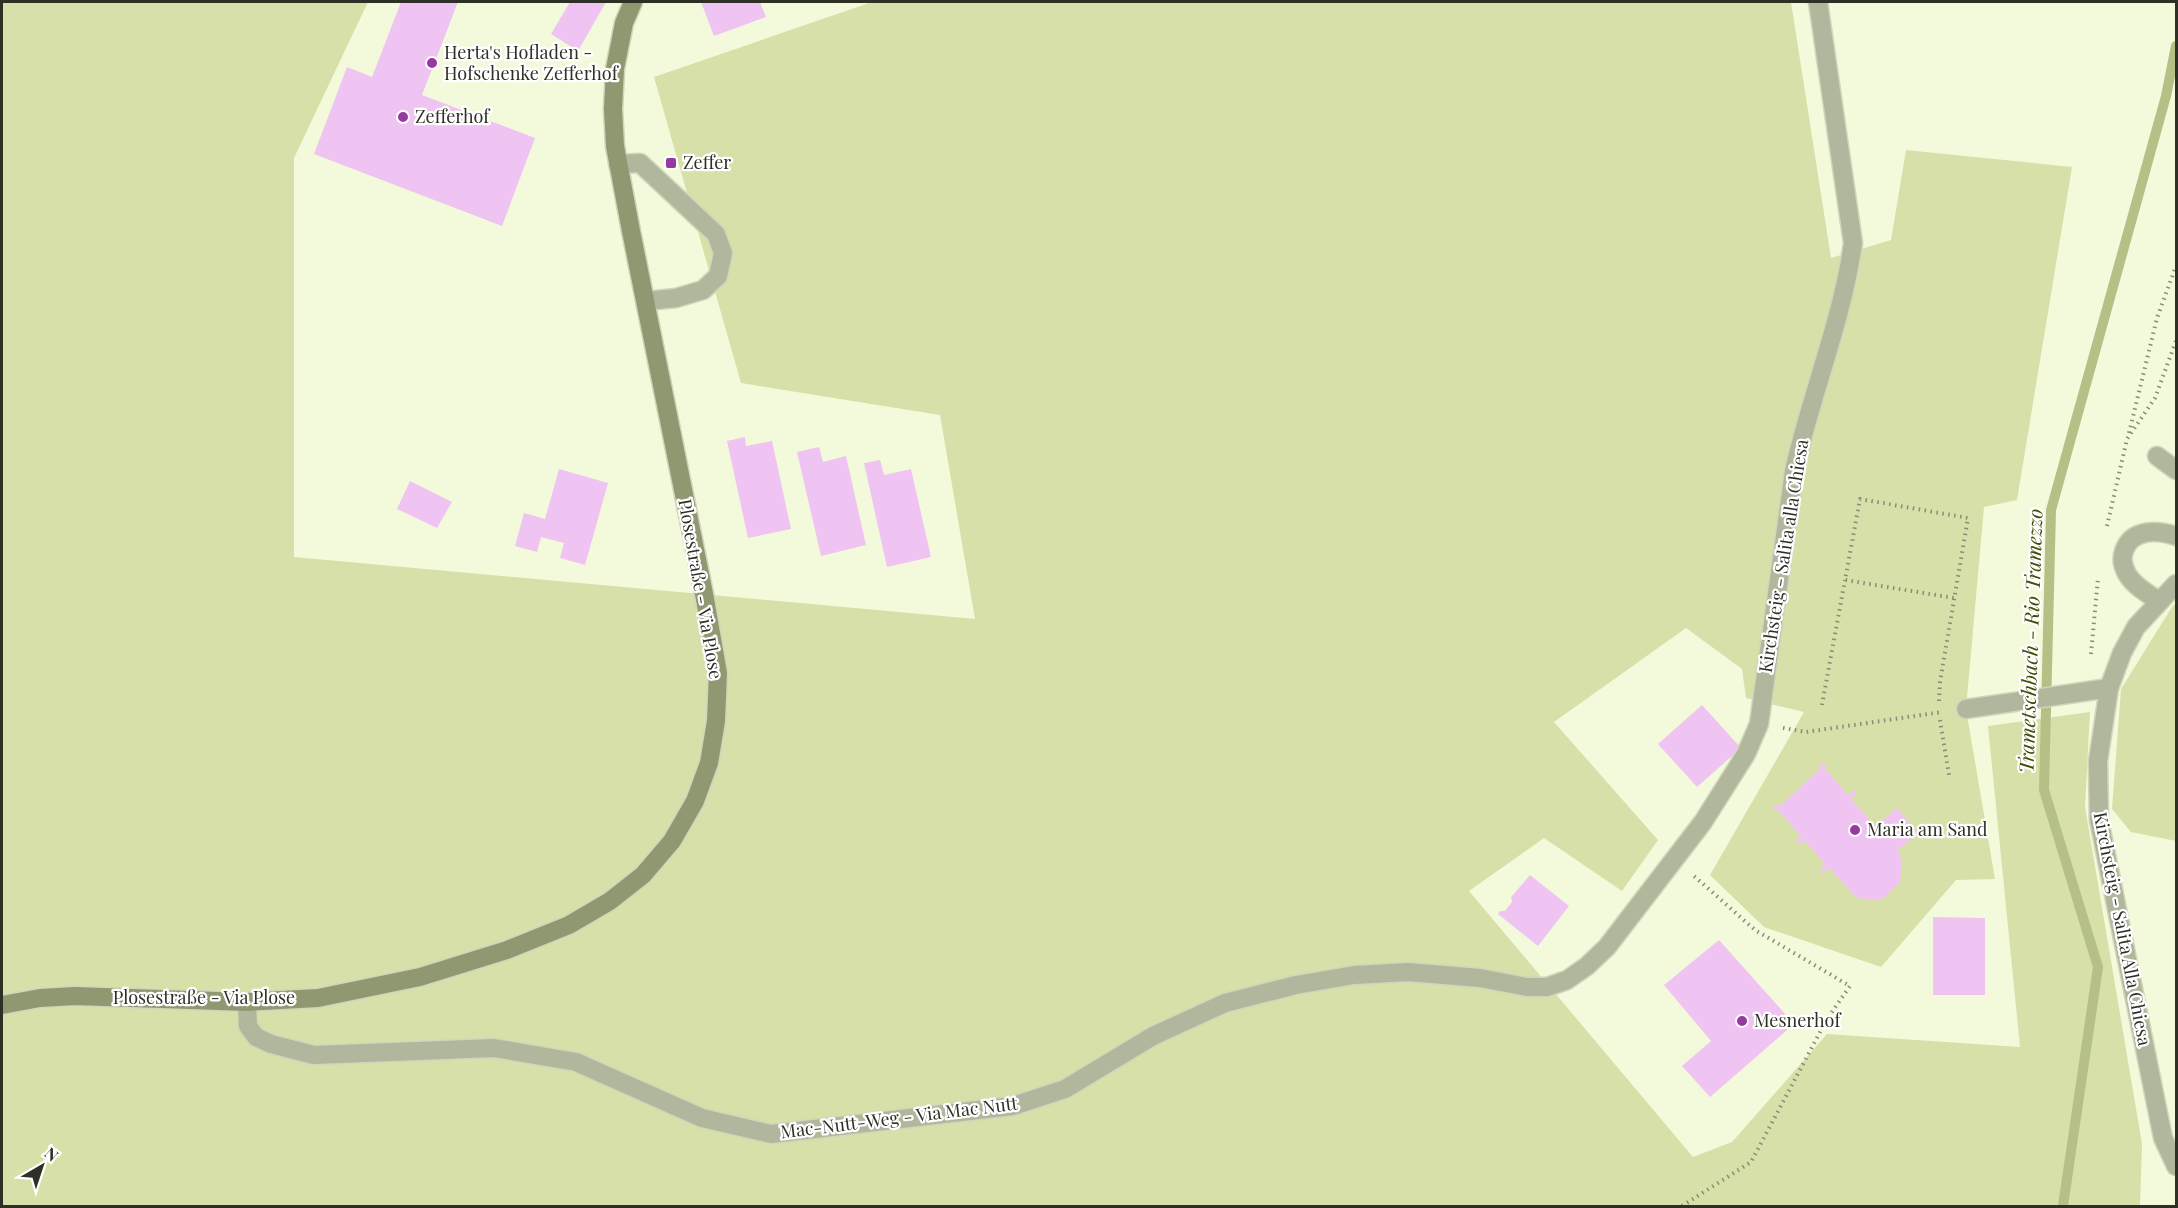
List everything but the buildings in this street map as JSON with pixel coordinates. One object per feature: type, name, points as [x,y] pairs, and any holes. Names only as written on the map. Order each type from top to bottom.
[{"type":"street","name":"Plosestraße - Via Plose","points":[[2,1005],[39,998],[75,996],[247,1002],[318,998],[420,976],[507,950],[569,925],[610,901],[643,875],[672,841],[695,801],[709,764],[717,721],[718,673],[618,164],[614,109],[615,69],[624,23],[633,2]]},
{"type":"street","name":"Kirchsteig - Salita alla Chiesa","points":[[1567,980],[1607,948],[1703,822],[1746,754],[1759,724],[1794,471],[1842,302],[1853,243],[1818,2]]},
{"type":"street","points":[[618,164],[640,163],[716,234],[723,253],[718,276],[703,290],[676,298],[646,301]]},
{"type":"street","points":[[2157,456],[2176,470]]},
{"type":"street","points":[[2159,602],[2128,576],[2122,563],[2124,553],[2127,545],[2135,536],[2145,532],[2162,532],[2176,536]]},
{"type":"street","name":"Kirchsteig - Salita Alla Chiesa","points":[[2176,584],[2136,627],[2122,653],[2109,688],[2098,761],[2099,820],[2163,1138],[2176,1166]]},
{"type":"street","points":[[1966,709],[2109,688]]},
{"type":"street","name":"Mac-Nutt-Weg - Via Mac Nutt","points":[[247,1002],[248,1026],[256,1037],[271,1044],[314,1055],[494,1048],[576,1062],[702,1118],[771,1134],[1013,1106],[1065,1089],[1153,1036],[1226,1003],[1296,984],[1354,975],[1408,972],[1480,978],[1527,987],[1547,987],[1567,980]]},
{"type":"path","points":[[2127,439],[2157,318],[2176,266]]},
{"type":"path","points":[[1822,705],[1860,499],[1968,518],[1940,682],[1938,713],[1949,774]]},
{"type":"path","points":[[1845,580],[1954,598]]},
{"type":"path","points":[[1759,724],[1806,732],[1966,709]]},
{"type":"path","points":[[1675,859],[1755,930],[1850,986],[1827,1019],[1751,1162],[1682,1206]]},
{"type":"green space","points":[[2,2],[368,2],[294,158],[294,557],[975,619],[940,415],[741,383],[654,77],[872,2],[1791,2],[1831,258],[1891,240],[1906,150],[2072,167],[2017,500],[1984,507],[1966,709],[1995,879],[1956,880],[1881,967],[1764,927],[1710,875],[1804,712],[1746,698],[1742,669],[1686,628],[1554,722],[1658,840],[1622,891],[1544,838],[1469,891],[1693,1157],[1732,1142],[1827,1034],[2020,1047],[1988,726],[2090,712],[2085,807],[2142,1144],[2140,1206],[2,1206]]},
{"type":"green space","points":[[2176,603],[2176,841],[2131,832],[2112,809],[2121,689]]},
{"type":"waterway","name":"Trametschbach - Rio Tramezzo","points":[[2063,1206],[2098,967],[2044,790],[2051,510],[2166,96],[2176,46]]},
{"type":"place","name":"Herta's Hofladen - Hofschenke Zefferhof","points":[[432,63]]},
{"type":"place","name":"Zefferhof","points":[[403,117]]},
{"type":"place","name":"Zeffer","points":[[671,163]]},
{"type":"place","name":"Maria am Sand","points":[[1855,830]]},
{"type":"place","name":"Mesnerhof","points":[[1742,1021]]}]
